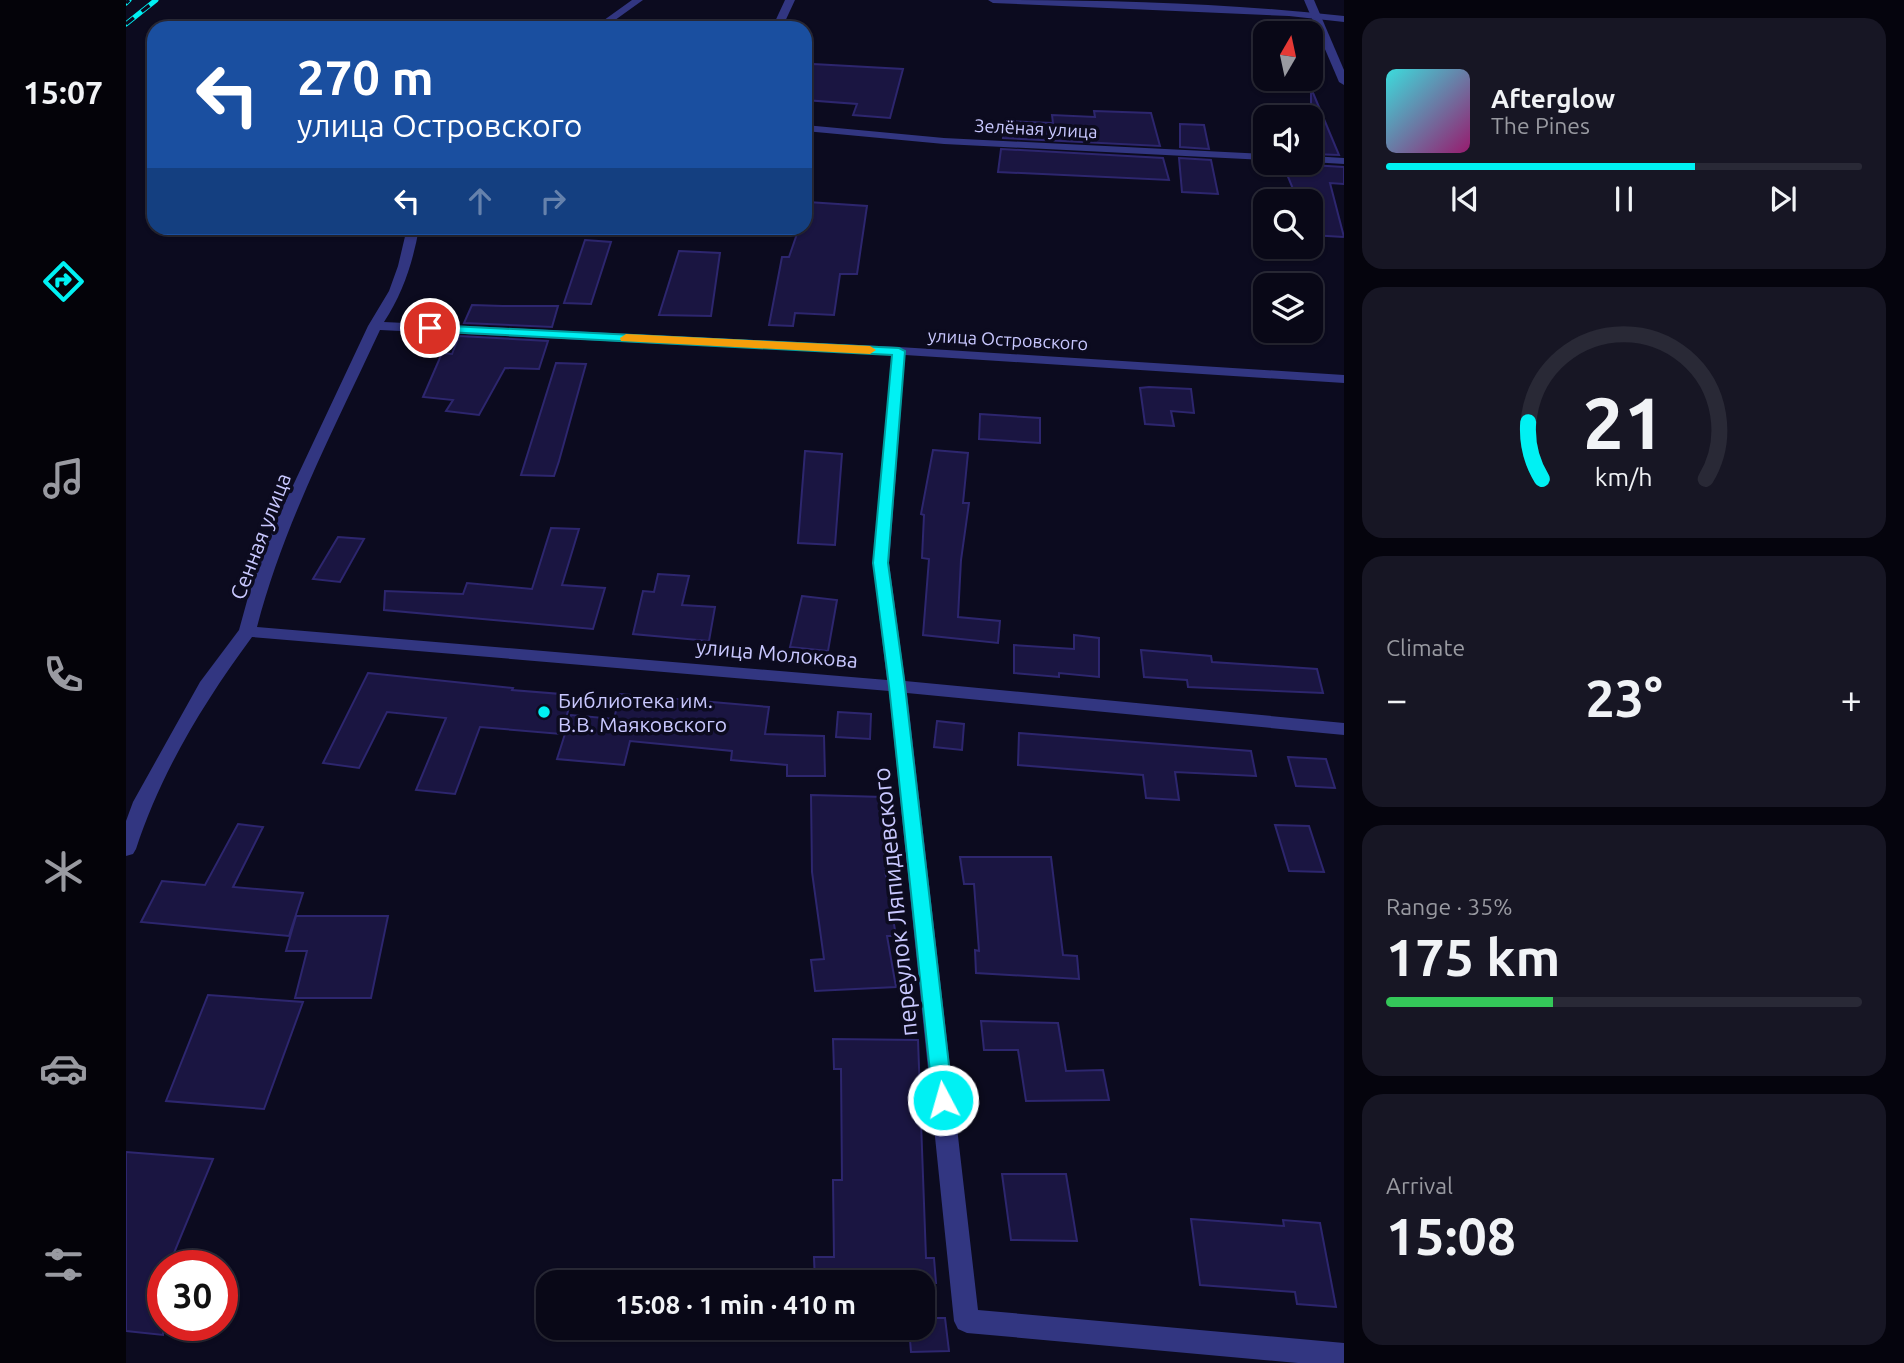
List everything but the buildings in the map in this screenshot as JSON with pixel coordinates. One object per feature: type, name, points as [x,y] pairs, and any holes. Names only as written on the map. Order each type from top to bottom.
[{"type":"street","points":[[608,21],[638,0]]},
{"type":"street","points":[[780,21],[790,0]]},
{"type":"street","points":[[993,0],[1344,19]]},
{"type":"street","points":[[1309,0],[1344,82]]},
{"type":"street","name":"Зелёная улица","points":[[812,129],[944,141],[1253,156]]},
{"type":"street","points":[[1323,160],[1344,161]]},
{"type":"street","name":"Сенная улица","points":[[126,849],[142,802],[209,682],[247,631],[258,590],[281,528],[375,326],[388,307],[409,257],[412,235]]},
{"type":"street","name":"улица Островского","points":[[375,326],[899,351],[1344,379]]},
{"type":"street","name":"переулок Ляпидевского","points":[[899,351],[881,563],[967,1321],[1344,1356]]},
{"type":"street","name":"улица Молокова","points":[[247,631],[897,686],[1344,729]]},
{"type":"railway","points":[[126,3],[129,0]]},
{"type":"railway","points":[[126,24],[156,0]]},
{"type":"slow traffic","points":[[626,338],[870,350]]},
{"type":"place","name":"Библиотека им. В.В. Маяковского","points":[[544,712]]},
{"type":"route","points":[[430,328],[899,351],[881,563],[943,1100]]}]
